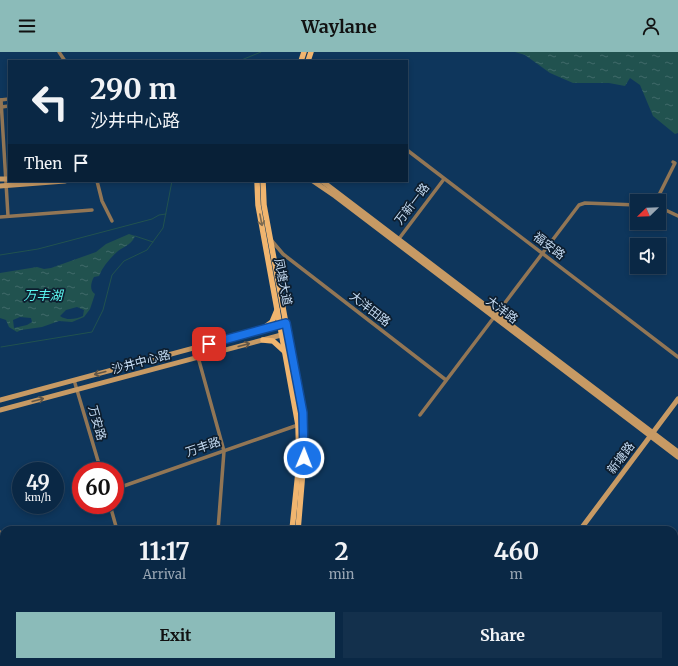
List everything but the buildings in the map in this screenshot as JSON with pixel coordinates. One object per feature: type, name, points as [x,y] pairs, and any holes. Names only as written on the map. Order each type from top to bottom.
[{"type":"main road","name":"凤塘大道","points":[[257,182],[258,205],[277,308],[283,324]]},
{"type":"main road","name":"凤塘大道","points":[[263,182],[283,324],[302,406],[305,436],[304,466],[298,526]]},
{"type":"main road","points":[[262,330],[273,321],[277,308]]},
{"type":"main road","name":"凤塘大道","points":[[285,334],[286,357],[298,425],[299,463],[292,526]]},
{"type":"main road","points":[[262,340],[269,340],[277,344],[286,357]]},
{"type":"street","points":[[1,100],[8,179],[6,186],[8,216]]},
{"type":"street","points":[[1,107],[8,106]]},
{"type":"street","name":"福安路","points":[[408,151],[678,357]]},
{"type":"street","points":[[660,194],[675,163],[672,162]]},
{"type":"street","points":[[0,179],[8,179]]},
{"type":"street","name":"万新一路","points":[[397,241],[444,179]]},
{"type":"street","points":[[0,186],[53,182]]},
{"type":"street","points":[[97,182],[102,201],[112,221]]},
{"type":"street","name":"大洋路","points":[[314,182],[331,192],[397,241],[651,434],[678,457]]},
{"type":"street","name":"大洋路","points":[[323,182],[397,241]]},
{"type":"street","points":[[420,415],[579,205],[585,203],[630,204]]},
{"type":"street","points":[[0,217],[92,210]]},
{"type":"street","points":[[666,210],[678,216]]},
{"type":"street","name":"大洋田路","points":[[270,237],[283,254],[446,380]]},
{"type":"street","points":[[274,260],[277,256],[283,254]]},
{"type":"street","name":"沙井中心路","points":[[0,400],[283,324]]},
{"type":"street","name":"沙井中心路","points":[[0,410],[285,334]]},
{"type":"street","points":[[198,357],[224,451],[218,526]]},
{"type":"street","name":"万安路","points":[[74,380],[97,462]]},
{"type":"street","name":"新塘路","points":[[583,526],[678,399]]},
{"type":"street","name":"万丰路","points":[[124,486],[298,425]]},
{"type":"street","name":"大洋路","points":[[651,434],[678,452]]},
{"type":"street","points":[[113,514],[117,526]]},
{"type":"water","points":[[515,52],[678,52],[678,133],[675,134],[653,116],[640,85],[630,78],[625,86],[609,83],[573,83],[550,73],[525,55]]},
{"type":"water","name":"万丰湖","points":[[129,234],[135,236],[130,243],[118,251],[110,259],[99,276],[94,277],[91,288],[95,294],[90,309],[84,317],[72,322],[59,321],[42,327],[17,332],[9,327],[6,320],[0,318],[0,273],[37,267],[44,269],[51,268],[96,252],[106,244]],"holes":[[[77,307],[84,310],[83,316],[72,319],[66,319],[60,316],[66,310]],[[20,317],[31,318],[32,322],[27,325],[14,328],[13,320]]]},
{"type":"waterway","points":[[241,60],[261,52]]},
{"type":"waterway","points":[[1,347],[92,332],[103,310],[112,275],[124,261],[147,250],[163,228],[172,182]]},
{"type":"waterway","points":[[0,255],[38,249],[166,214]]},
{"type":"waterway","points":[[135,236],[153,242]]},
{"type":"route","points":[[209,344],[286,323],[303,413],[305,436],[304,458]]}]
